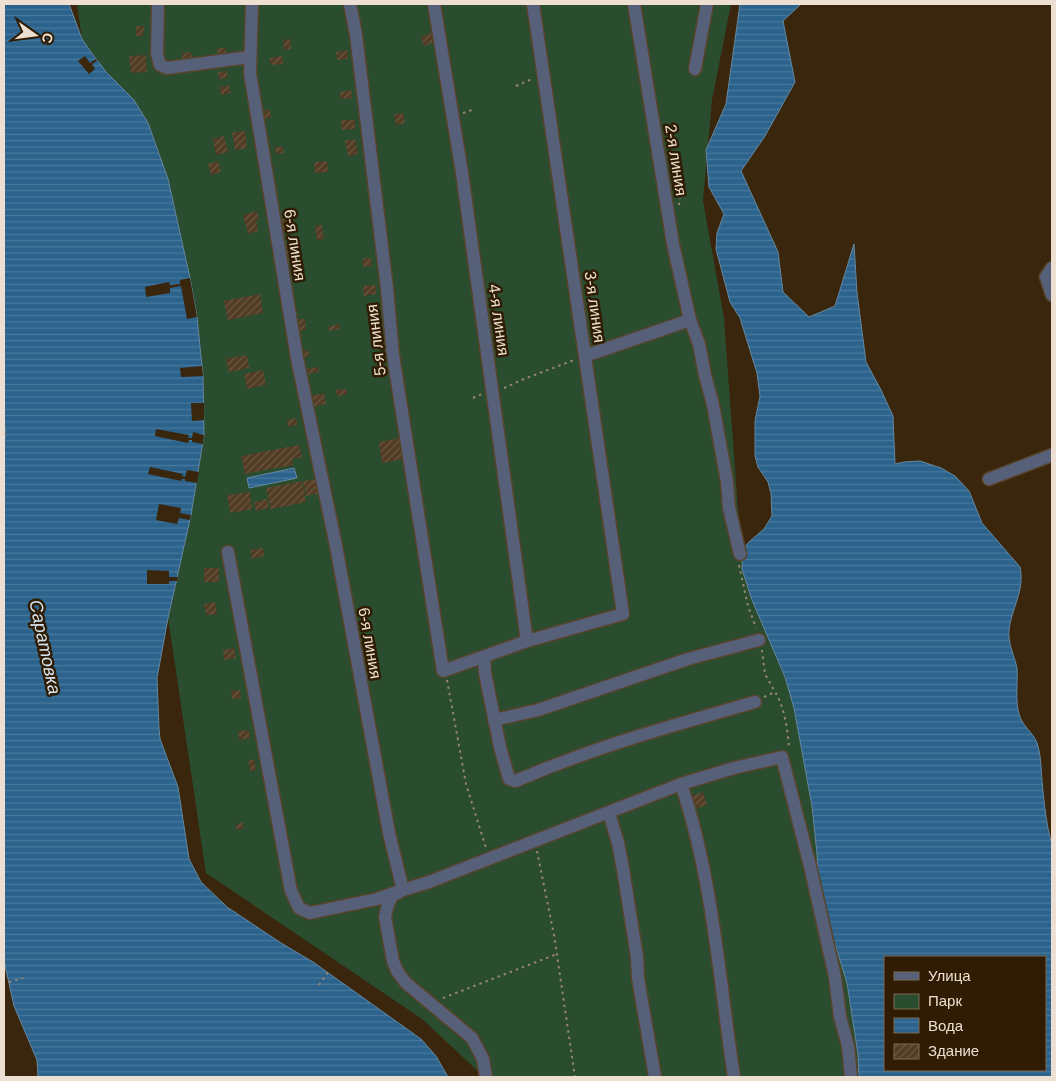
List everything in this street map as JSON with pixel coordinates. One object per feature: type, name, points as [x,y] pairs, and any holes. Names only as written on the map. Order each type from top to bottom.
[{"type":"lane","points":[[158,4],[157,54],[160,65],[167,68],[250,57]]},
{"type":"lane","name":"6-я линия","points":[[252,4],[250,73],[297,358],[336,546],[389,833],[402,890]]},
{"type":"lane","name":"5-я линия","points":[[350,4],[356,35],[387,288],[393,355],[443,671]]},
{"type":"lane","name":"4-я линия","points":[[434,4],[460,164],[528,641]]},
{"type":"lane","name":"3-я линия","points":[[528,641],[623,614],[533,4]]},
{"type":"lane","name":"2-я линия","points":[[634,4],[673,244],[690,320],[699,344],[713,405],[727,482],[729,508],[740,554]]},
{"type":"lane","points":[[695,69],[707,4]]},
{"type":"lane","points":[[1049,273],[1052,294]]},
{"type":"lane","points":[[585,356],[690,320]]},
{"type":"lane","points":[[989,479],[1052,455]]},
{"type":"lane","points":[[228,552],[291,891],[299,908],[310,913],[377,899],[429,882],[535,842],[681,784],[734,768],[782,758],[808,858],[835,977],[840,1017],[848,1046],[851,1077]]},
{"type":"lane","points":[[494,720],[538,710],[688,659],[758,640]]},
{"type":"lane","points":[[443,671],[528,641]]},
{"type":"lane","points":[[484,658],[485,673],[505,769],[509,779],[515,781],[613,745],[755,702]]},
{"type":"lane","points":[[681,784],[691,813],[701,857],[734,1077]]},
{"type":"lane","points":[[609,813],[618,843],[655,1077]]},
{"type":"lane","points":[[402,890],[392,896],[385,917],[393,962],[397,972],[406,983],[472,1038],[483,1059],[486,1077]]},
{"type":"path","points":[[516,86],[544,74]]},
{"type":"path","points":[[473,398],[492,390],[504,388],[585,356]]},
{"type":"path","points":[[740,554],[739,563],[748,606],[763,656],[765,674],[780,699],[789,750],[782,758]]},
{"type":"path","points":[[443,671],[466,784],[489,859]]},
{"type":"path","points":[[755,702],[775,692]]},
{"type":"path","points":[[535,842],[544,878],[557,954],[575,1077]]},
{"type":"path","points":[[430,1002],[557,954]]},
{"type":"path","points":[[319,984],[328,972]]},
{"type":"path","points":[[9,982],[23,978]]},
{"type":"green space","points":[[77,4],[731,4],[712,100],[703,201],[724,318],[738,510],[744,548],[742,569],[752,600],[785,677],[794,708],[812,806],[818,877],[831,931],[847,983],[858,1054],[859,1077],[482,1077],[422,1019],[206,873],[168,618],[191,515],[204,435],[203,376],[197,317],[168,179],[148,123],[134,100],[107,73],[82,39]]},
{"type":"water","name":"Саратовка","points":[[4,4],[69,4],[82,39],[107,73],[134,100],[148,123],[168,179],[190,278],[197,317],[203,376],[204,435],[191,515],[157,678],[160,739],[178,787],[189,859],[201,882],[227,907],[313,962],[421,1039],[436,1056],[448,1077],[38,1077],[37,1060],[14,1006],[4,961],[4,441],[6,432],[4,424]]},
{"type":"water","points":[[740,4],[801,4],[783,21],[795,82],[765,136],[741,171],[778,252],[783,292],[809,317],[835,306],[854,244],[857,293],[866,362],[893,416],[895,464],[920,461],[941,468],[955,476],[969,491],[982,523],[1020,567],[1021,586],[1011,620],[1009,638],[1017,668],[1019,714],[1035,739],[1039,752],[1048,829],[1052,845],[1052,1077],[859,1077],[858,1054],[847,983],[831,931],[818,877],[812,806],[794,708],[785,677],[752,600],[742,569],[743,549],[764,529],[772,516],[771,493],[768,482],[758,467],[755,456],[755,421],[760,396],[757,373],[740,318],[730,302],[716,249],[717,233],[724,214],[709,187],[706,150],[726,104]]},
{"type":"water","points":[[294,468],[297,478],[249,488],[247,478]]},
{"type":"pier","points":[[85,56],[90,63],[96,59],[97,61],[92,64],[95,69],[89,74],[78,61]]},
{"type":"pier","points":[[190,278],[197,317],[187,319],[181,286],[170,288],[170,293],[146,297],[145,287],[169,282],[170,285],[180,284],[180,280]]},
{"type":"pier","points":[[202,366],[203,376],[181,377],[180,368]]},
{"type":"pier","points":[[191,403],[204,403],[204,420],[192,421]]},
{"type":"pier","points":[[156,429],[189,435],[188,438],[192,438],[193,432],[204,435],[203,444],[192,442],[192,440],[189,440],[188,443],[155,436]]},
{"type":"pier","points":[[150,467],[183,474],[182,476],[185,477],[187,470],[199,472],[197,483],[185,481],[185,479],[181,481],[148,474]]},
{"type":"pier","points":[[159,504],[181,508],[180,513],[191,515],[190,520],[179,518],[177,524],[156,520]]},
{"type":"pier","points":[[147,570],[169,571],[169,577],[178,577],[177,581],[169,581],[169,584],[147,584]]},
{"type":"building","points":[[136,26],[144,26],[143,36],[136,36]]},
{"type":"building","points":[[431,33],[434,42],[424,46],[421,37]]},
{"type":"building","points":[[290,39],[291,49],[284,50],[283,40]]},
{"type":"building","points":[[217,48],[226,48],[226,57],[218,57]]},
{"type":"building","points":[[347,50],[348,59],[337,60],[336,52]]},
{"type":"building","points":[[191,52],[192,60],[183,61],[182,53]]},
{"type":"building","points":[[146,55],[147,72],[131,73],[129,56]]},
{"type":"building","points":[[282,56],[283,64],[271,65],[270,58]]},
{"type":"building","points":[[227,71],[228,78],[219,79],[218,72]]},
{"type":"building","points":[[229,85],[231,93],[221,95],[220,87]]},
{"type":"building","points":[[351,90],[352,98],[341,99],[340,92]]},
{"type":"building","points":[[270,110],[271,118],[261,119],[261,111]]},
{"type":"building","points":[[403,113],[405,123],[396,125],[394,114]]},
{"type":"building","points":[[341,120],[355,120],[355,129],[342,130]]},
{"type":"building","points":[[245,131],[247,148],[235,150],[232,133]]},
{"type":"building","points":[[224,136],[228,152],[216,155],[213,139]]},
{"type":"building","points":[[355,139],[358,154],[348,156],[345,141]]},
{"type":"building","points":[[275,147],[283,147],[284,153],[276,154]]},
{"type":"building","points":[[218,161],[221,172],[211,175],[208,164]]},
{"type":"building","points":[[327,161],[328,172],[315,173],[314,162]]},
{"type":"building","points":[[257,211],[259,220],[256,221],[258,231],[248,234],[243,215]]},
{"type":"building","points":[[289,218],[291,231],[280,232],[278,220]]},
{"type":"building","points":[[322,225],[324,239],[317,240],[315,226]]},
{"type":"building","points":[[295,245],[297,258],[284,260],[282,247]]},
{"type":"building","points":[[363,258],[371,258],[372,266],[363,267]]},
{"type":"building","points":[[375,285],[376,294],[364,296],[363,286]]},
{"type":"building","points":[[260,294],[263,313],[228,320],[224,301]]},
{"type":"building","points":[[298,319],[305,319],[306,330],[296,331]]},
{"type":"building","points":[[339,324],[340,329],[329,331],[328,327]]},
{"type":"building","points":[[308,350],[310,356],[301,358],[299,352]]},
{"type":"building","points":[[247,355],[249,368],[229,372],[226,359]]},
{"type":"building","points":[[318,367],[319,372],[307,374],[306,369]]},
{"type":"building","points":[[263,370],[266,385],[247,389],[244,374]]},
{"type":"building","points":[[346,389],[347,394],[337,396],[336,390]]},
{"type":"building","points":[[324,393],[326,404],[312,407],[310,396]]},
{"type":"building","points":[[296,418],[297,425],[288,427],[287,420]]},
{"type":"building","points":[[401,438],[404,459],[382,463],[379,442]]},
{"type":"building","points":[[299,445],[302,457],[292,459],[293,465],[245,474],[241,456]]},
{"type":"building","points":[[319,479],[321,493],[306,496],[303,481]]},
{"type":"building","points":[[302,481],[306,502],[271,509],[266,488]]},
{"type":"building","points":[[250,492],[252,509],[230,513],[227,495]]},
{"type":"building","points":[[267,499],[269,508],[256,511],[254,502]]},
{"type":"building","points":[[263,548],[264,556],[252,559],[250,550]]},
{"type":"building","points":[[204,568],[219,568],[219,582],[204,582]]},
{"type":"building","points":[[215,602],[217,614],[206,615],[204,604]]},
{"type":"building","points":[[234,648],[236,658],[224,660],[223,650]]},
{"type":"building","points":[[240,690],[241,698],[232,699],[231,691]]},
{"type":"building","points":[[249,730],[250,738],[239,740],[238,731]]},
{"type":"building","points":[[254,759],[256,770],[251,772],[248,761]]},
{"type":"building","points":[[703,792],[707,805],[692,810],[688,797]]},
{"type":"building","points":[[242,822],[244,828],[237,830],[236,825]]}]
